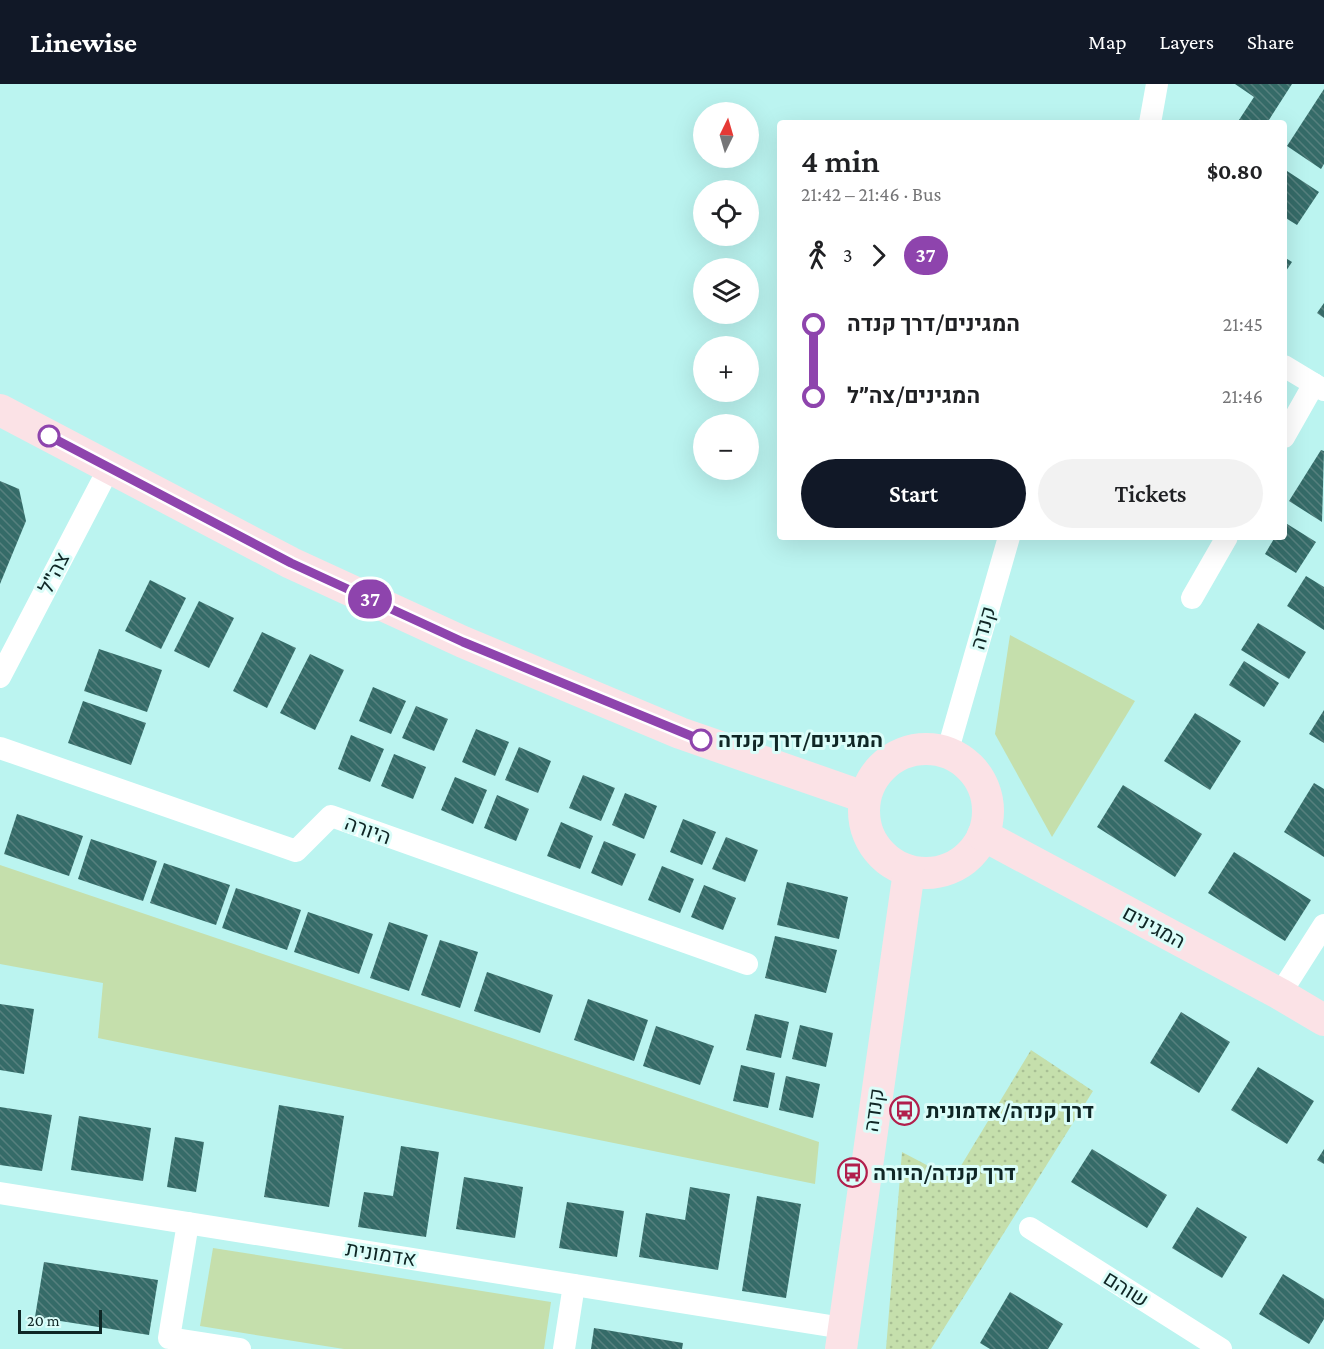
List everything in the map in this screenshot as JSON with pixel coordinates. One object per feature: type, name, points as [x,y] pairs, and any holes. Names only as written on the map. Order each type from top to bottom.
[{"type":"street","points":[[1151,120],[1157,84]]},
{"type":"street","points":[[1287,368],[1319,387],[1287,433]]},
{"type":"street","points":[[0,410],[291,563],[463,642],[680,733],[864,797]]},
{"type":"street","name":"צה\"ל","points":[[0,677],[109,468]]},
{"type":"street","name":"קנדה","points":[[947,753],[1008,540]]},
{"type":"street","points":[[1192,598],[1225,540]]},
{"type":"street","name":"היורה","points":[[0,748],[296,851],[331,816],[747,964]]},
{"type":"street","points":[[926,748],[947,753],[965,762],[978,777],[986,795],[988,815],[983,835],[975,851],[953,867],[927,874],[909,871],[891,863],[872,842],[863,816],[864,797],[873,778],[887,762],[906,752],[926,748]]},
{"type":"street","name":"המגינים","points":[[983,835],[1280,994],[1324,1020]]},
{"type":"street","name":"קנדה","points":[[842,1339],[909,871]]},
{"type":"street","points":[[1280,994],[1324,925]]},
{"type":"street","name":"אדמונית","points":[[0,1193],[574,1285],[842,1339]]},
{"type":"street","points":[[188,1223],[169,1338],[240,1349]]},
{"type":"street","name":"שוהם","points":[[1030,1228],[1221,1349]]},
{"type":"street","points":[[564,1349],[574,1285]]},
{"type":"green space","points":[[1010,635],[1135,701],[1052,837],[995,734]]},
{"type":"green space","points":[[0,865],[819,1142],[815,1184],[98,1038],[103,983],[0,964]]},
{"type":"green space","points":[[1031,1050],[1093,1091],[931,1349],[886,1349],[902,1152],[953,1179]]},
{"type":"green space","points":[[213,1248],[551,1302],[544,1349],[344,1349],[200,1326]]},
{"type":"building","points":[[1235,84],[1292,84],[1269,120],[1239,120],[1254,97]]},
{"type":"building","points":[[1324,89],[1324,164],[1321,169],[1287,146]]},
{"type":"building","points":[[1287,171],[1319,192],[1297,225],[1287,219]]},
{"type":"building","points":[[1287,259],[1292,262],[1287,270]]},
{"type":"building","points":[[1324,303],[1324,318],[1317,313]]},
{"type":"building","points":[[1321,450],[1324,451],[1322,522],[1289,501]]},
{"type":"building","points":[[0,481],[19,489],[26,521],[0,584]]},
{"type":"building","points":[[1287,524],[1316,542],[1296,573],[1265,554],[1273,540],[1287,540]]},
{"type":"building","points":[[1306,576],[1324,587],[1324,630],[1287,606]]},
{"type":"building","points":[[150,580],[186,598],[161,649],[125,631]]},
{"type":"building","points":[[199,601],[234,618],[209,668],[174,651]]},
{"type":"building","points":[[1258,623],[1306,652],[1289,679],[1241,650]]},
{"type":"building","points":[[262,632],[296,648],[267,708],[233,691]]},
{"type":"building","points":[[99,649],[162,670],[147,712],[84,691]]},
{"type":"building","points":[[310,654],[344,670],[315,730],[280,713]]},
{"type":"building","points":[[1244,661],[1279,683],[1264,707],[1229,685]]},
{"type":"building","points":[[373,687],[406,701],[391,734],[359,721]]},
{"type":"building","points":[[83,701],[146,723],[131,765],[68,743]]},
{"type":"building","points":[[416,706],[448,719],[434,751],[402,738]]},
{"type":"building","points":[[1324,710],[1324,743],[1309,734]]},
{"type":"building","points":[[1195,713],[1241,741],[1210,790],[1164,761]]},
{"type":"building","points":[[476,729],[509,742],[495,776],[462,762]]},
{"type":"building","points":[[351,735],[384,749],[370,782],[338,769]]},
{"type":"building","points":[[519,747],[551,761],[538,793],[505,780]]},
{"type":"building","points":[[394,754],[426,767],[413,799],[381,786]]},
{"type":"building","points":[[583,775],[615,788],[601,821],[569,808]]},
{"type":"building","points":[[455,777],[487,790],[473,824],[441,810]]},
{"type":"building","points":[[1314,783],[1324,789],[1324,857],[1284,832]]},
{"type":"building","points":[[1123,785],[1202,834],[1175,877],[1097,827]]},
{"type":"building","points":[[625,793],[657,806],[644,839],[612,825]]},
{"type":"building","points":[[497,795],[529,809],[516,841],[484,828]]},
{"type":"building","points":[[17,814],[83,836],[69,876],[4,854]]},
{"type":"building","points":[[683,819],[716,832],[702,865],[670,852]]},
{"type":"building","points":[[561,822],[593,836],[580,869],[547,856]]},
{"type":"building","points":[[726,837],[758,850],[745,882],[712,869]]},
{"type":"building","points":[[91,839],[157,861],[143,901],[78,879]]},
{"type":"building","points":[[604,841],[636,854],[622,886],[591,873]]},
{"type":"building","points":[[1234,852],[1311,900],[1285,941],[1208,893]]},
{"type":"building","points":[[164,863],[230,885],[216,925],[150,903]]},
{"type":"building","points":[[662,866],[694,879],[680,913],[648,900]]},
{"type":"building","points":[[787,882],[848,897],[839,939],[777,925]]},
{"type":"building","points":[[704,885],[736,898],[723,930],[691,917]]},
{"type":"building","points":[[236,888],[301,910],[287,950],[222,928]]},
{"type":"building","points":[[308,912],[373,934],[359,974],[294,952]]},
{"type":"building","points":[[389,922],[428,935],[409,991],[370,978]]},
{"type":"building","points":[[775,936],[837,950],[826,993],[765,978]]},
{"type":"building","points":[[440,940],[478,952],[460,1008],[421,995]]},
{"type":"building","points":[[487,972],[553,995],[540,1033],[474,1011]]},
{"type":"building","points":[[588,999],[648,1020],[634,1061],[574,1040]]},
{"type":"building","points":[[0,1004],[34,1009],[24,1074],[0,1070]]},
{"type":"building","points":[[1181,1012],[1230,1042],[1199,1093],[1150,1063]]},
{"type":"building","points":[[755,1014],[789,1022],[781,1058],[746,1050]]},
{"type":"building","points":[[800,1025],[833,1033],[826,1067],[792,1059]]},
{"type":"building","points":[[656,1026],[714,1046],[700,1085],[643,1066]]},
{"type":"building","points":[[741,1065],[775,1073],[768,1108],[733,1101]]},
{"type":"building","points":[[1258,1067],[1314,1101],[1287,1144],[1231,1110]]},
{"type":"building","points":[[786,1076],[820,1084],[813,1118],[779,1110]]},
{"type":"building","points":[[279,1105],[344,1116],[329,1207],[264,1197]]},
{"type":"building","points":[[0,1107],[52,1115],[42,1171],[0,1165]]},
{"type":"building","points":[[79,1116],[151,1128],[143,1181],[71,1170]]},
{"type":"building","points":[[175,1137],[204,1142],[196,1192],[167,1187]]},
{"type":"building","points":[[401,1146],[439,1152],[426,1237],[358,1227],[364,1192],[393,1196]]},
{"type":"building","points":[[1092,1149],[1167,1195],[1147,1228],[1071,1182]]},
{"type":"building","points":[[1324,1149],[1324,1164],[1317,1160]]},
{"type":"building","points":[[464,1177],[523,1187],[515,1238],[456,1229]]},
{"type":"building","points":[[690,1187],[730,1194],[718,1270],[639,1257],[646,1213],[685,1220]]},
{"type":"building","points":[[757,1196],[801,1204],[786,1298],[742,1291]]},
{"type":"building","points":[[567,1202],[624,1211],[617,1257],[559,1248]]},
{"type":"building","points":[[1197,1207],[1247,1237],[1222,1278],[1172,1248]]},
{"type":"building","points":[[44,1262],[158,1280],[149,1335],[35,1317]]},
{"type":"building","points":[[1283,1274],[1324,1299],[1324,1319],[1309,1344],[1259,1314]]},
{"type":"building","points":[[1010,1292],[1063,1324],[1048,1349],[990,1349],[980,1343]]},
{"type":"building","points":[[594,1328],[683,1343],[682,1349],[591,1349]]},
{"type":"bus line","name":"37","points":[[49,436],[291,563],[463,642],[701,740]]},
{"type":"place","name":"המגינים/דרך קנדה","points":[[701,740]]},
{"type":"place","name":"דרך קנדה/אדמונית","points":[[905,1111]]},
{"type":"place","name":"דרך קנדה/היורה","points":[[852,1173]]}]
